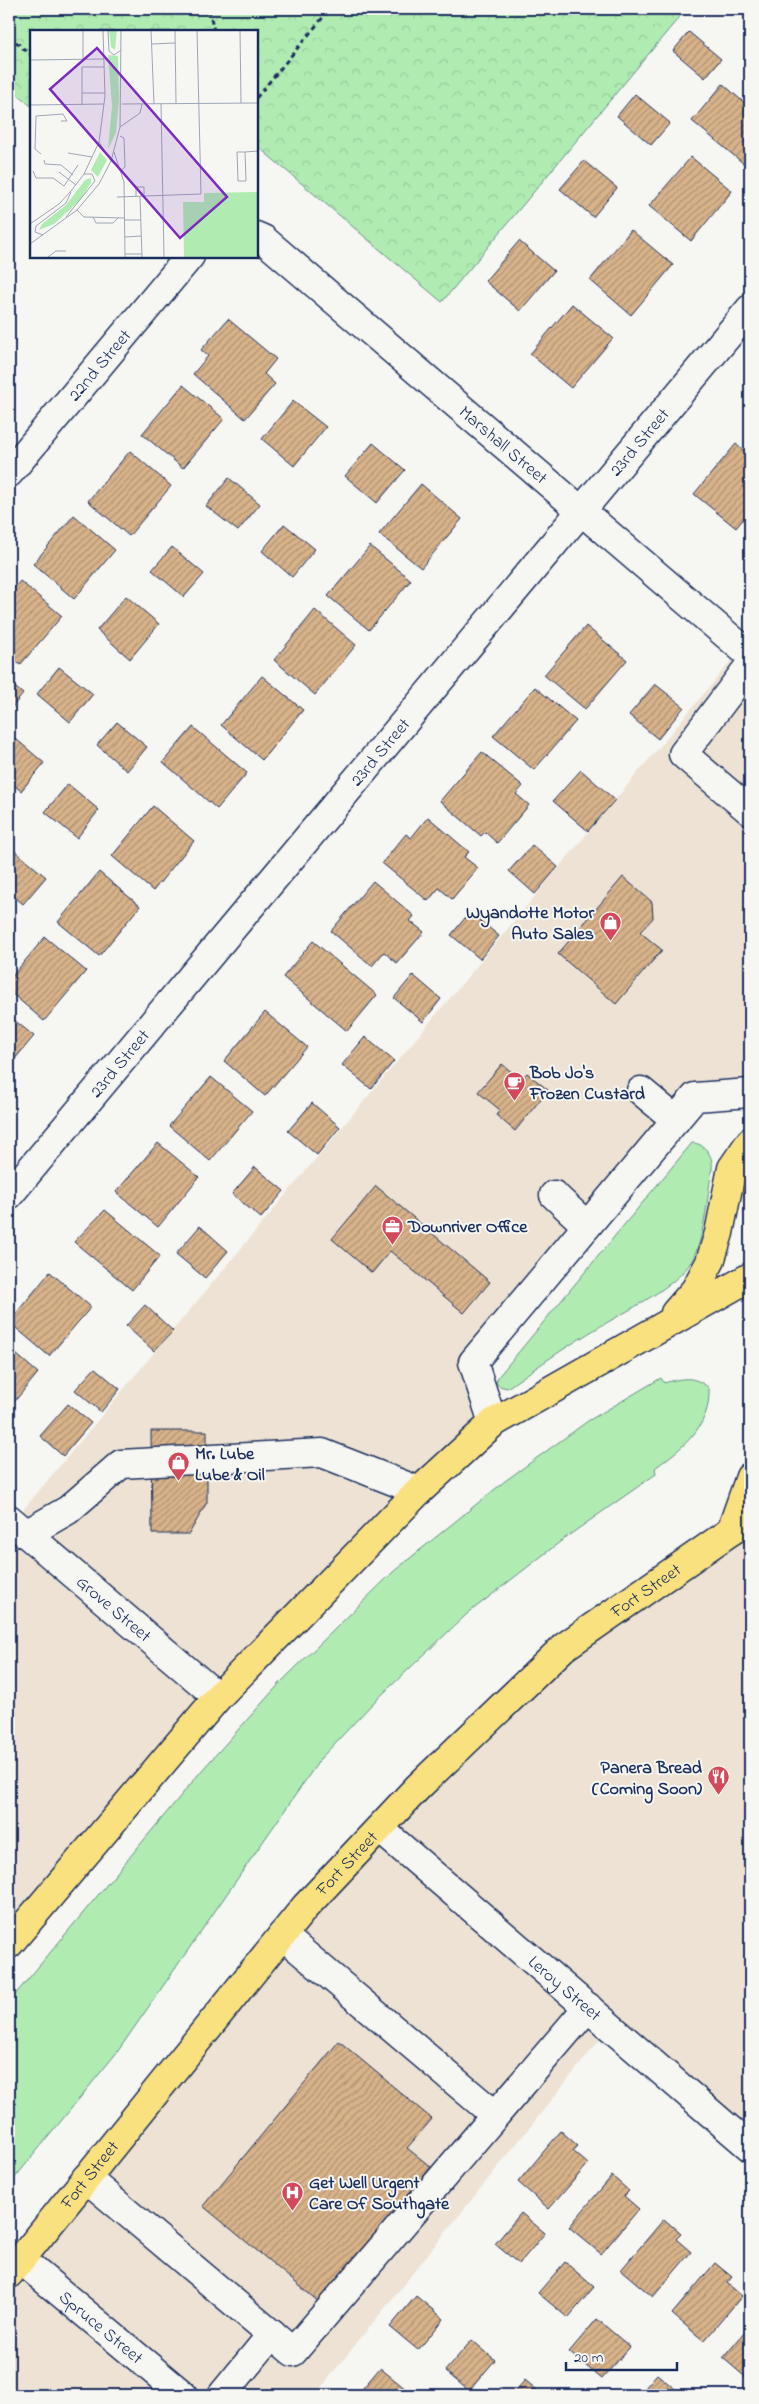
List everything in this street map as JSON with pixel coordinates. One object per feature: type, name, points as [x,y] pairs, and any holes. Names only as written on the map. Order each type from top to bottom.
[{"type":"main road","points":[[660,1328],[696,1290],[710,1262],[719,1233],[732,1168],[750,1142]]},
{"type":"main road","points":[[9,1942],[218,1697],[419,1491],[493,1423],[750,1277]]},
{"type":"main road","points":[[741,1526],[750,1477]]},
{"type":"main road","name":"Fort Street","points":[[15,2266],[304,1906],[380,1829],[418,1787],[564,1647],[741,1526]]},
{"type":"street","name":"Marshall Street","points":[[258,237],[264,240],[750,655]]},
{"type":"street","name":"22nd Street","points":[[9,474],[188,258]]},
{"type":"street","name":"23rd Street","points":[[9,1195],[750,309]]},
{"type":"street","points":[[750,665],[683,754],[750,811]]},
{"type":"street","points":[[641,1091],[676,1120]]},
{"type":"street","points":[[493,1423],[473,1362],[696,1097],[750,1093]]},
{"type":"street","points":[[554,1195],[587,1226]]},
{"type":"street","points":[[18,1526],[68,1510],[121,1464],[322,1453],[419,1491]]},
{"type":"street","name":"Grove Street","points":[[18,1526],[218,1697]]},
{"type":"street","name":"Leroy Street","points":[[380,1829],[750,2147]]},
{"type":"street","points":[[282,1935],[495,2115]]},
{"type":"street","points":[[86,2178],[293,2352],[588,2007]]},
{"type":"street","name":"Spruce Street","points":[[15,2266],[183,2395]]},
{"type":"street","points":[[222,2395],[272,2334]]},
{"type":"path","points":[[209,9],[214,30]]},
{"type":"path","points":[[258,96],[330,9]]},
{"type":"path","points":[[9,36],[30,54]]},
{"type":"shaded area","points":[[742,648],[750,655],[750,1093],[695,1097],[473,1362],[493,1423],[419,1491],[9,1944],[9,1519],[13,1522]]},
{"type":"shaded area","points":[[750,1520],[750,2147],[610,2027],[315,2395],[9,2395],[9,2274],[305,1907],[564,1647]]},
{"type":"green space","points":[[9,9],[686,9],[442,302],[258,147],[258,30],[30,30],[30,105],[9,87]]},
{"type":"green space","points":[[692,1143],[705,1148],[712,1160],[712,1164],[702,1232],[699,1244],[689,1265],[670,1284],[643,1302],[579,1339],[507,1388],[499,1386],[496,1383],[498,1377]]},
{"type":"green space","points":[[661,1378],[664,1383],[682,1379],[693,1379],[709,1388],[705,1414],[693,1435],[676,1452],[655,1468],[656,1474],[565,1538],[467,1614],[372,1704],[321,1758],[118,2051],[9,2185],[9,2002],[203,1769],[281,1682],[393,1572],[505,1481],[588,1421]]},
{"type":"building","points":[[739,9],[750,9],[750,18]]},
{"type":"building","points":[[689,32],[721,59],[705,78],[673,51]]},
{"type":"building","points":[[723,84],[750,108],[749,168],[692,121]]},
{"type":"building","points":[[635,94],[670,123],[651,145],[617,116]]},
{"type":"building","points":[[691,157],[732,191],[691,241],[649,206]]},
{"type":"building","points":[[584,161],[617,188],[593,217],[560,189]]},
{"type":"building","points":[[631,230],[673,265],[631,315],[590,280]]},
{"type":"building","points":[[519,241],[554,271],[520,311],[485,281]]},
{"type":"building","points":[[572,304],[613,338],[571,388],[530,354]]},
{"type":"building","points":[[228,319],[276,359],[264,374],[275,384],[245,419],[193,374],[208,356],[201,350]]},
{"type":"building","points":[[183,385],[224,419],[183,468],[142,434]]},
{"type":"building","points":[[293,401],[326,427],[294,466],[262,439]]},
{"type":"building","points":[[373,443],[405,470],[377,503],[345,476]]},
{"type":"building","points":[[736,444],[750,456],[750,511],[736,528],[694,494]]},
{"type":"building","points":[[130,451],[171,486],[129,536],[88,501]]},
{"type":"building","points":[[229,478],[260,504],[238,531],[206,506]]},
{"type":"building","points":[[421,484],[462,519],[421,568],[379,534]]},
{"type":"building","points":[[74,515],[115,550],[74,599],[33,564]]},
{"type":"building","points":[[284,524],[315,549],[292,577],[262,551]]},
{"type":"building","points":[[370,546],[411,580],[369,630],[328,596]]},
{"type":"building","points":[[172,547],[204,574],[184,597],[152,570]]},
{"type":"building","points":[[20,581],[62,616],[20,665],[9,655],[9,595]]},
{"type":"building","points":[[126,596],[159,624],[130,659],[97,630]]},
{"type":"building","points":[[315,610],[356,645],[315,695],[274,660]]},
{"type":"building","points":[[586,626],[627,660],[585,709],[544,675]]},
{"type":"building","points":[[59,667],[93,694],[70,722],[37,694]]},
{"type":"building","points":[[262,676],[303,710],[262,760],[221,725]]},
{"type":"building","points":[[9,682],[23,694],[9,711]]},
{"type":"building","points":[[655,684],[684,707],[658,739],[629,715]]},
{"type":"building","points":[[535,687],[576,721],[534,770],[493,736]]},
{"type":"building","points":[[117,722],[147,747],[127,771],[97,745]]},
{"type":"building","points":[[193,727],[247,773],[217,809],[163,762]]},
{"type":"building","points":[[9,733],[44,763],[21,791],[9,781]]},
{"type":"building","points":[[482,752],[523,786],[516,794],[529,805],[497,843],[485,832],[481,836],[440,801]]},
{"type":"building","points":[[581,770],[615,800],[588,831],[553,801]]},
{"type":"building","points":[[68,784],[99,810],[77,838],[45,812]]},
{"type":"building","points":[[153,806],[194,841],[153,891],[112,856]]},
{"type":"building","points":[[428,817],[469,852],[464,857],[478,868],[452,899],[439,888],[428,901],[382,863],[406,834],[411,838]]},
{"type":"building","points":[[532,845],[558,867],[535,894],[509,871]]},
{"type":"building","points":[[15,851],[46,877],[23,904],[9,892],[9,859]]},
{"type":"building","points":[[99,872],[140,906],[99,956],[58,922]]},
{"type":"building","name":"Wyandotte Motor Auto Sales","points":[[623,877],[652,902],[653,918],[640,932],[662,950],[616,1004],[558,954]]},
{"type":"building","points":[[373,881],[414,916],[410,921],[424,932],[397,963],[384,952],[372,966],[331,931]]},
{"type":"building","points":[[470,912],[499,936],[480,959],[451,935]]},
{"type":"building","points":[[45,937],[86,971],[44,1021],[9,991],[9,980]]},
{"type":"building","points":[[313,941],[377,995],[347,1031],[283,977]]},
{"type":"building","points":[[413,975],[441,999],[423,1022],[394,998]]},
{"type":"building","points":[[265,1012],[307,1047],[265,1096],[224,1061]]},
{"type":"building","points":[[9,1016],[34,1036],[9,1066]]},
{"type":"building","points":[[365,1037],[394,1061],[371,1089],[342,1065]]},
{"type":"building","name":"Bob Jo's Frozen Custard","points":[[502,1064],[521,1080],[527,1073],[548,1090],[515,1131],[496,1115],[500,1110],[478,1092]]},
{"type":"building","points":[[211,1077],[252,1111],[210,1161],[169,1126]]},
{"type":"building","points":[[312,1103],[340,1127],[317,1155],[288,1131]]},
{"type":"building","points":[[158,1143],[199,1177],[158,1227],[116,1192]]},
{"type":"building","points":[[255,1167],[284,1191],[261,1218],[232,1194]]},
{"type":"building","name":"Downriver Office","points":[[376,1186],[490,1282],[464,1313],[390,1251],[372,1273],[332,1239]]},
{"type":"building","points":[[105,1210],[160,1256],[132,1290],[74,1242]]},
{"type":"building","points":[[200,1226],[228,1251],[205,1278],[176,1254]]},
{"type":"building","points":[[50,1272],[91,1307],[49,1356],[9,1322]]},
{"type":"building","points":[[145,1305],[173,1331],[154,1351],[126,1326]]},
{"type":"building","points":[[9,1348],[38,1373],[9,1408]]},
{"type":"building","points":[[95,1368],[120,1389],[101,1412],[75,1390]]},
{"type":"building","points":[[68,1404],[91,1423],[63,1456],[40,1436]]},
{"type":"building","name":"Mr. Lube Lube & Oil","points":[[151,1431],[207,1431],[207,1502],[189,1534],[152,1534]]},
{"type":"building","points":[[339,2041],[432,2119],[407,2148],[431,2167],[319,2302],[203,2206]]},
{"type":"building","points":[[561,2131],[578,2146],[573,2151],[588,2164],[549,2209],[518,2182]]},
{"type":"building","points":[[612,2176],[629,2191],[624,2196],[639,2209],[601,2254],[569,2227]]},
{"type":"building","points":[[521,2213],[545,2233],[519,2264],[495,2244]]},
{"type":"building","points":[[664,2219],[681,2234],[676,2239],[691,2252],[653,2297],[621,2270]]},
{"type":"building","points":[[565,2262],[594,2287],[568,2318],[538,2293]]},
{"type":"building","points":[[715,2263],[732,2277],[727,2283],[742,2296],[704,2341],[672,2314]]},
{"type":"building","points":[[416,2296],[444,2319],[418,2350],[390,2327]]},
{"type":"building","points":[[597,2319],[630,2347],[602,2379],[569,2352]]},
{"type":"building","points":[[750,2326],[750,2381],[723,2358]]},
{"type":"building","points":[[472,2340],[495,2360],[469,2391],[445,2371]]},
{"type":"building","points":[[380,2368],[412,2394],[357,2395]]},
{"type":"building","points":[[657,2374],[681,2394],[639,2395]]},
{"type":"building","points":[[525,2380],[543,2395],[512,2395]]},
{"type":"building","points":[[21,2388],[29,2395],[15,2395]]},
{"type":"place","name":"Wyandotte Motor Auto Sales","points":[[610,941]]},
{"type":"place","name":"Bob Jo's Frozen Custard","points":[[514,1101]]},
{"type":"place","name":"Downriver Office","points":[[392,1245]]},
{"type":"place","name":"Mr. Lube Lube & Oil","points":[[179,1482]]},
{"type":"place","name":"Panera Bread (Coming Soon)","points":[[718,1796]]},
{"type":"place","name":"Get Well Urgent Care Of Southgate","points":[[293,2211]]}]
